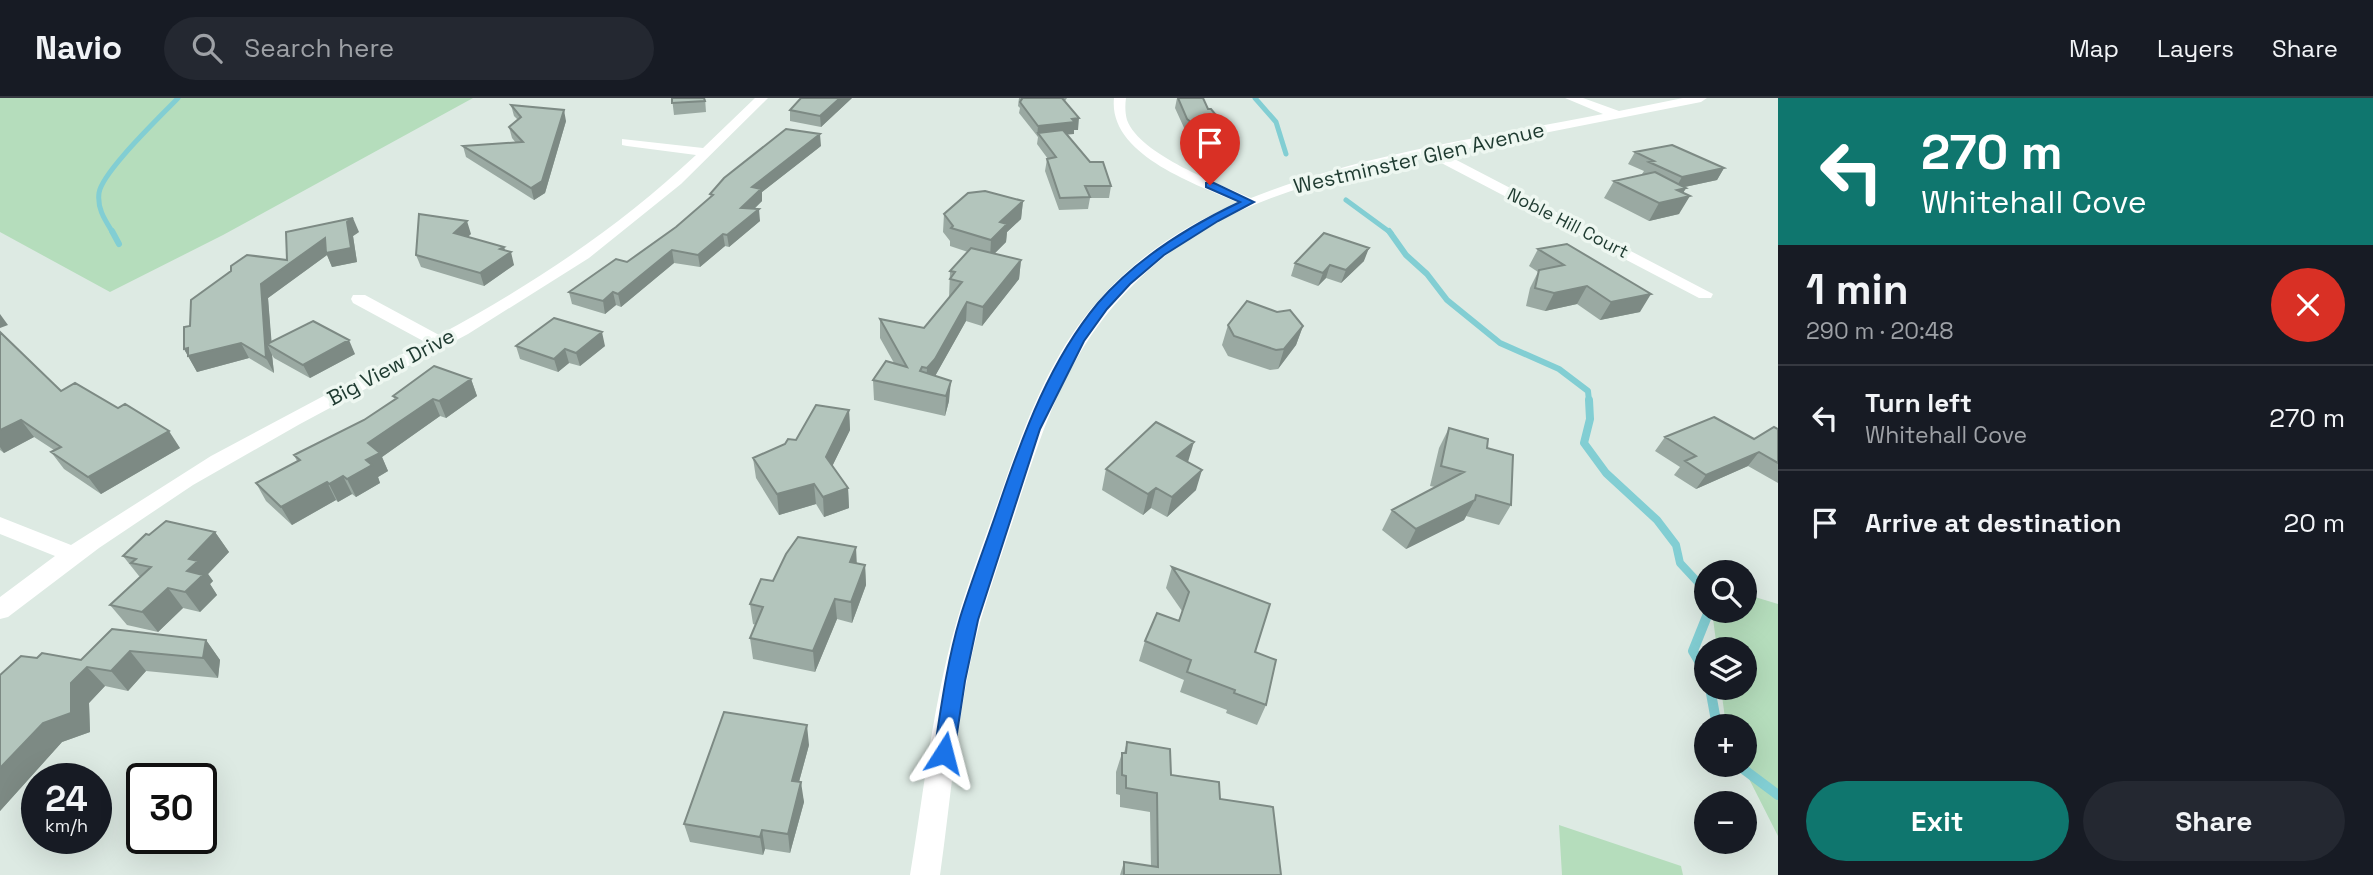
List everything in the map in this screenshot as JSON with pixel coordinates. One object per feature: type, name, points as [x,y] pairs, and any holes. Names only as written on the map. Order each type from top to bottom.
[{"type":"street","name":"Big View Drive","points":[[0,610],[71,554],[199,471],[503,306],[584,254],[664,194],[762,98]]},
{"type":"street","points":[[1120,98],[1122,124],[1150,151],[1170,165],[1249,202]]},
{"type":"street","points":[[1571,98],[1618,115]]},
{"type":"street","name":"Westminster Glen Avenue","points":[[925,875],[955,681],[969,620],[1033,429],[1074,345],[1102,306],[1160,252],[1214,218],[1249,202],[1327,176],[1430,152],[1701,98]]},
{"type":"street","points":[[628,142],[706,153]]},
{"type":"street","name":"Noble Hill Court","points":[[1430,152],[1705,294]]},
{"type":"street","points":[[359,299],[438,342]]},
{"type":"street","points":[[0,525],[71,554]]},
{"type":"green space","points":[[0,98],[473,98],[223,235],[110,292],[0,232]]},
{"type":"green space","points":[[1757,598],[1778,604],[1778,836],[1748,777],[1757,777],[1757,714],[1724,714],[1723,700],[1757,700],[1757,637],[1715,637],[1714,623],[1757,623]]},
{"type":"green space","points":[[1559,825],[1681,866],[1683,875],[1562,875]]},
{"type":"building","points":[[672,98],[704,98],[705,101],[672,103]]},
{"type":"building","points":[[801,98],[840,98],[820,116],[790,110]]},
{"type":"building","points":[[1022,98],[1062,98],[1079,118],[1072,119],[1075,122],[1038,126],[1020,102]]},
{"type":"building","points":[[1178,98],[1203,98],[1208,109],[1211,109],[1233,136],[1210,138],[1187,119]]},
{"type":"building","points":[[511,105],[564,110],[542,181],[531,188],[463,146],[523,142],[509,127],[521,117]]},
{"type":"building","points":[[786,129],[820,134],[752,187],[761,189],[741,208],[759,209],[727,235],[723,234],[698,255],[672,250],[618,294],[613,292],[603,301],[569,292],[616,259],[627,262],[676,227],[713,195],[710,194],[724,178]]},
{"type":"building","points":[[1063,130],[1090,162],[1103,162],[1111,186],[1085,186],[1090,197],[1060,198],[1047,159],[1056,157],[1038,133]]},
{"type":"building","points":[[1672,145],[1724,168],[1682,177],[1649,162],[1654,161],[1635,152]]},
{"type":"building","points":[[1655,172],[1686,188],[1677,190],[1690,196],[1659,203],[1614,181]]},
{"type":"building","points":[[985,191],[1023,201],[1000,222],[1007,224],[991,240],[951,228],[953,226],[944,214],[968,193]]},
{"type":"building","points":[[419,214],[467,221],[454,233],[504,247],[500,249],[511,252],[480,273],[416,255]]},
{"type":"building","points":[[353,218],[347,222],[351,248],[326,253],[325,238],[261,284],[266,358],[241,343],[188,356],[188,348],[184,349],[184,327],[190,326],[191,300],[231,271],[231,266],[247,255],[287,260],[286,232]]},
{"type":"building","points":[[1324,233],[1369,248],[1346,270],[1330,265],[1323,273],[1295,263]]},
{"type":"building","points":[[1567,244],[1651,294],[1611,302],[1587,286],[1554,293],[1535,288],[1539,270],[1564,265],[1538,249]]},
{"type":"building","points":[[971,248],[1021,260],[983,307],[967,302],[935,359],[927,368],[922,367],[920,371],[951,381],[946,396],[873,380],[886,361],[907,367],[880,319],[924,328],[962,282],[950,279],[955,272],[950,271]]},
{"type":"building","points":[[1247,301],[1277,312],[1290,310],[1303,326],[1284,349],[1276,350],[1234,336],[1228,325]]},
{"type":"building","points":[[554,318],[602,332],[576,353],[565,349],[554,359],[516,346]]},
{"type":"building","points":[[313,321],[349,340],[303,365],[267,344]]},
{"type":"building","points":[[0,332],[61,391],[75,383],[118,408],[125,404],[169,431],[88,477],[51,452],[61,447],[21,420],[0,430]]},
{"type":"building","points":[[434,366],[471,379],[439,401],[433,399],[368,443],[380,453],[366,460],[372,465],[347,479],[343,476],[329,484],[327,482],[281,507],[256,483],[300,460],[294,455],[364,420],[397,398],[393,396]]},
{"type":"building","points":[[816,405],[849,410],[826,457],[848,488],[823,497],[814,484],[777,494],[753,458],[785,444],[788,439],[796,440]]},
{"type":"building","points":[[1714,417],[1754,439],[1774,427],[1778,429],[1778,463],[1759,452],[1706,475],[1685,461],[1696,456],[1665,437]]},
{"type":"building","points":[[1156,422],[1194,442],[1177,456],[1202,470],[1172,497],[1156,488],[1148,494],[1106,469]]},
{"type":"building","points":[[1449,428],[1488,439],[1487,448],[1513,455],[1511,505],[1476,495],[1475,500],[1416,529],[1392,510],[1464,472],[1441,466]]},
{"type":"building","points":[[166,521],[215,532],[189,559],[198,561],[187,571],[203,575],[185,592],[168,588],[142,612],[110,605],[151,567],[131,563],[136,559],[123,556],[146,534],[149,535]]},
{"type":"building","points":[[798,537],[856,547],[850,562],[865,565],[851,602],[835,599],[813,651],[750,638],[763,607],[750,604],[761,579],[773,581]]},
{"type":"building","points":[[1172,567],[1270,604],[1255,652],[1276,660],[1266,705],[1187,672],[1191,660],[1145,641],[1157,613],[1179,621],[1189,592]]},
{"type":"building","points":[[112,629],[206,640],[203,658],[130,651],[111,671],[87,667],[71,683],[71,713],[43,723],[0,768],[0,675],[21,656],[37,658],[42,653],[81,660]]},
{"type":"building","points":[[724,712],[807,725],[792,781],[801,782],[788,834],[762,830],[760,837],[684,824]]},
{"type":"building","points":[[1127,742],[1170,749],[1171,775],[1219,782],[1220,799],[1273,807],[1281,875],[1124,875],[1124,862],[1158,867],[1157,793],[1126,788],[1126,776],[1122,775],[1122,753],[1126,753]]},
{"type":"waterway","points":[[113,233],[99,204],[99,193],[103,184],[121,158],[178,98]]},
{"type":"waterway","points":[[1255,98],[1276,122],[1286,154]]},
{"type":"waterway","points":[[1346,200],[1390,232]]},
{"type":"waterway","points":[[112,231],[119,244]]},
{"type":"waterway","points":[[1390,232],[1406,255],[1427,274],[1447,300],[1500,343],[1559,369],[1588,391],[1589,401]]},
{"type":"waterway","points":[[1589,400],[1590,419],[1584,443],[1606,473],[1657,520],[1676,545],[1680,563],[1694,578]]},
{"type":"waterway","points":[[1699,637],[1704,623]]},
{"type":"waterway","points":[[1694,648],[1694,653]]},
{"type":"waterway","points":[[1712,700],[1715,714]]},
{"type":"waterway","points":[[1754,777],[1778,795]]},
{"type":"route","points":[[944,753],[955,681],[969,620],[1033,429],[1049,394],[1077,341],[1102,306],[1126,282],[1160,252],[1214,218],[1249,202],[1210,185]]}]
